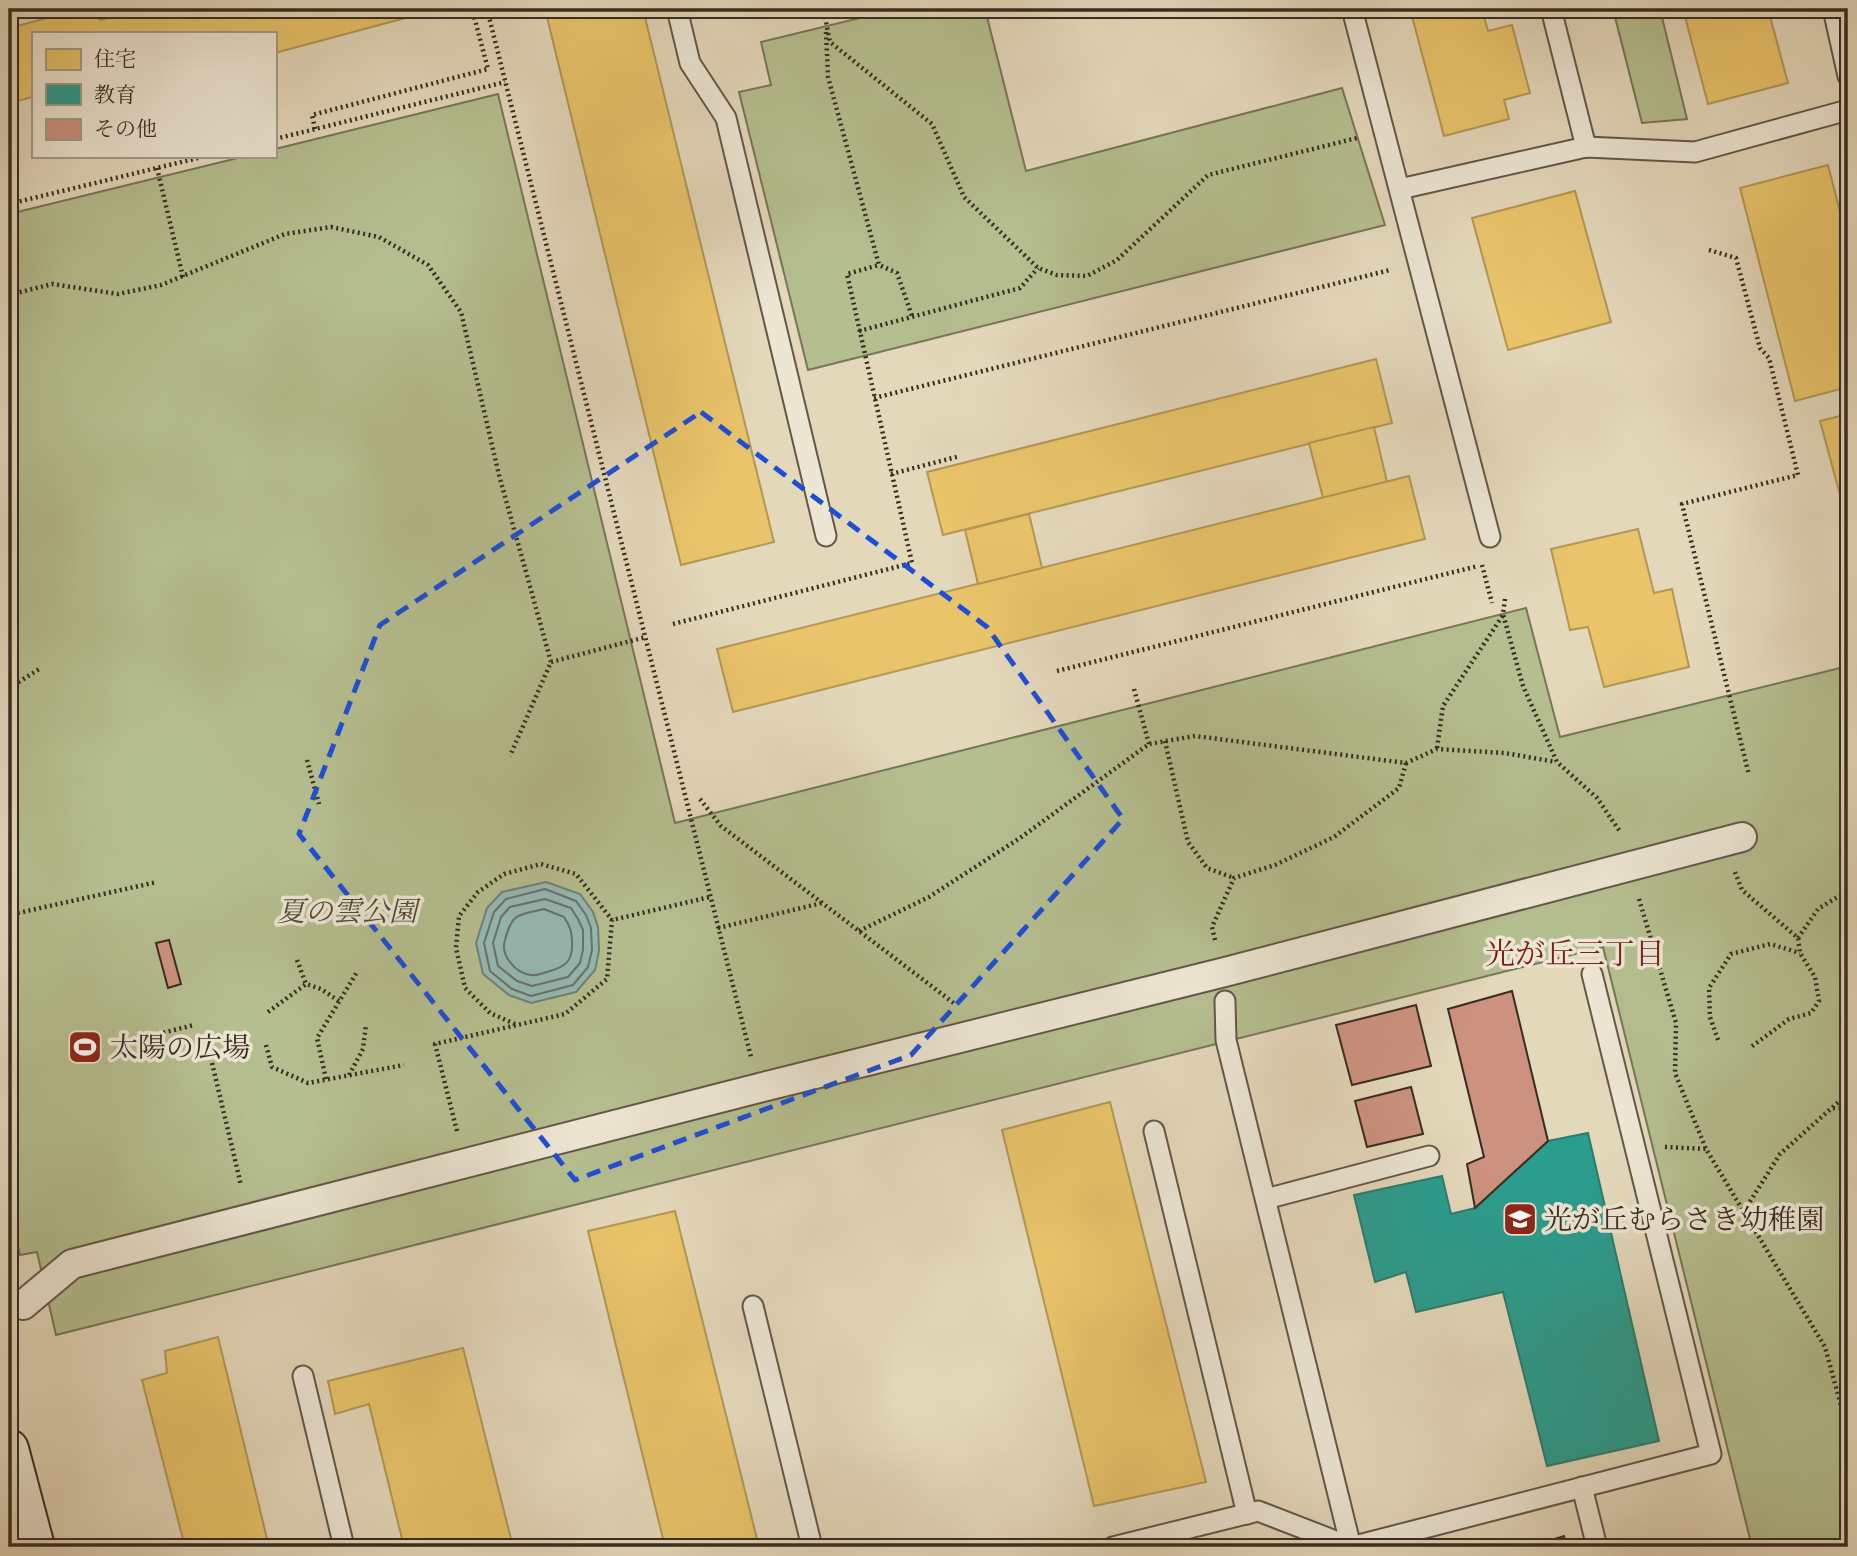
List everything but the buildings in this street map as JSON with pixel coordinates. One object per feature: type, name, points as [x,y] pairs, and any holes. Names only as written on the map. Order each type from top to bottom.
[{"type":"main road","points":[[9,1449],[35,1547]]},
{"type":"street","points":[[23,1305],[72,1264],[758,1088],[1225,972],[1733,840]]},
{"type":"lane","points":[[677,9],[690,63],[726,118],[826,536]]},
{"type":"lane","points":[[1353,9],[1490,537]]},
{"type":"lane","points":[[1551,9],[1586,147]]},
{"type":"lane","points":[[1833,9],[1848,76]]},
{"type":"lane","points":[[1400,189],[1586,147],[1695,152],[1848,110]]},
{"type":"lane","points":[[1113,1547],[1258,1511],[1351,1547],[1711,1454],[1592,974]]},
{"type":"lane","points":[[1225,1001],[1226,1041],[1351,1547]]},
{"type":"lane","points":[[1154,1132],[1247,1514]]},
{"type":"lane","points":[[1266,1199],[1429,1156]]},
{"type":"lane","points":[[753,1306],[812,1547]]},
{"type":"lane","points":[[303,1377],[344,1547]]},
{"type":"lane","points":[[1582,1487],[1597,1547]]},
{"type":"path","points":[[315,129],[312,115],[488,69],[472,9]]},
{"type":"path","points":[[487,9],[758,1088]]},
{"type":"path","points":[[803,9],[825,17]]},
{"type":"path","points":[[825,17],[830,42],[933,124],[964,197],[1038,268],[1057,275],[1087,276],[1117,260],[1208,175],[1360,137]]},
{"type":"path","points":[[825,17],[828,77],[879,265],[897,273],[912,316]]},
{"type":"path","points":[[276,139],[505,82]]},
{"type":"path","points":[[9,204],[198,158]]},
{"type":"path","points":[[157,168],[183,277]]},
{"type":"path","points":[[9,295],[52,284],[118,293],[161,285],[285,234],[331,227],[379,237],[428,265],[461,312],[499,475],[551,662],[510,756]]},
{"type":"path","points":[[1709,250],[1736,258],[1760,348],[1769,359],[1798,475],[1682,504],[1749,775]]},
{"type":"path","points":[[859,331],[1020,288],[1038,268]]},
{"type":"path","points":[[874,398],[1391,269]]},
{"type":"path","points":[[891,474],[960,456]]},
{"type":"path","points":[[1056,671],[1482,565]]},
{"type":"path","points":[[1505,600],[1503,614],[1523,686],[1557,762],[1597,798],[1624,838],[1676,1023],[1675,1073],[1706,1149],[1825,1347],[1848,1431]]},
{"type":"path","points":[[1437,749],[1443,706],[1503,614]]},
{"type":"path","points":[[551,662],[646,637]]},
{"type":"path","points":[[9,688],[41,668]]},
{"type":"path","points":[[1134,689],[1149,744]]},
{"type":"path","points":[[859,931],[929,897],[1009,846],[1149,744],[1195,736],[1406,763],[1437,749],[1506,753],[1557,762]]},
{"type":"path","points":[[1165,741],[1188,842],[1207,868],[1234,878],[1275,865],[1334,837],[1399,788],[1406,763]]},
{"type":"path","points":[[307,760],[319,804]]},
{"type":"path","points":[[700,799],[721,826],[958,1006],[982,1032]]},
{"type":"path","points":[[1733,840],[1742,890],[1798,937]]},
{"type":"path","points":[[465,1163],[435,1044],[565,1014],[607,979],[612,920],[576,874],[541,864],[504,874],[478,892],[458,916],[456,948],[465,988],[489,1013],[517,1025]]},
{"type":"path","points":[[1848,876],[1844,893],[1844,919],[1848,937]]},
{"type":"path","points":[[1225,972],[1212,927],[1234,878]]},
{"type":"path","points":[[9,881],[18,913],[157,882]]},
{"type":"path","points":[[1751,1048],[1789,1019],[1811,1013],[1819,1001],[1815,977],[1800,953],[1798,937],[1818,909],[1844,893]]},
{"type":"path","points":[[612,920],[710,897]]},
{"type":"path","points":[[718,928],[822,903]]},
{"type":"path","points":[[1718,1040],[1710,1017],[1709,988],[1731,954],[1770,944],[1800,953]]},
{"type":"path","points":[[298,960],[306,984]]},
{"type":"path","points":[[326,1079],[317,1038],[357,972]]},
{"type":"path","points":[[306,984],[321,989],[339,1001]]},
{"type":"path","points":[[268,1012],[306,984]]},
{"type":"path","points":[[349,1075],[363,1049],[366,1024]]},
{"type":"path","points":[[158,1034],[194,1025]]},
{"type":"path","points":[[265,1045],[272,1067],[308,1083],[404,1065]]},
{"type":"path","points":[[212,1063],[249,1218]]},
{"type":"path","points":[[1744,1210],[1780,1154],[1844,1097],[1848,1084]]},
{"type":"path","points":[[1833,1108],[1848,1109]]},
{"type":"path","points":[[1659,1146],[1706,1149]]},
{"type":"highlighted area","points":[[701,412],[987,627],[1123,819],[911,1055],[575,1180],[299,834],[380,625]]},
{"type":"green space","points":[[897,9],[985,9],[1026,171],[1342,88],[1385,225],[808,370],[739,92],[771,85],[761,42]]},
{"type":"green space","points":[[1613,9],[1660,9],[1687,119],[1642,123]]},
{"type":"green space","name":"夏の雲公園","points":[[498,94],[675,823],[1526,608],[1560,737],[1848,666],[1848,1547],[1752,1547],[1603,947],[56,1335],[37,1252],[20,1255],[9,1210],[9,214],[238,158],[276,158],[276,149]]},
{"type":"water","points":[[546,882],[580,894],[593,912],[598,927],[599,951],[595,970],[576,992],[531,1003],[509,995],[483,974],[476,943],[487,908],[502,892]]},
{"type":"place","name":"太陽の広場","points":[[85,1047]]},
{"type":"place","name":"光が丘むらさき幼稚園","points":[[1520,1219]]},
{"type":"district","name":"光が丘三丁目","points":[[1575,954]]}]
